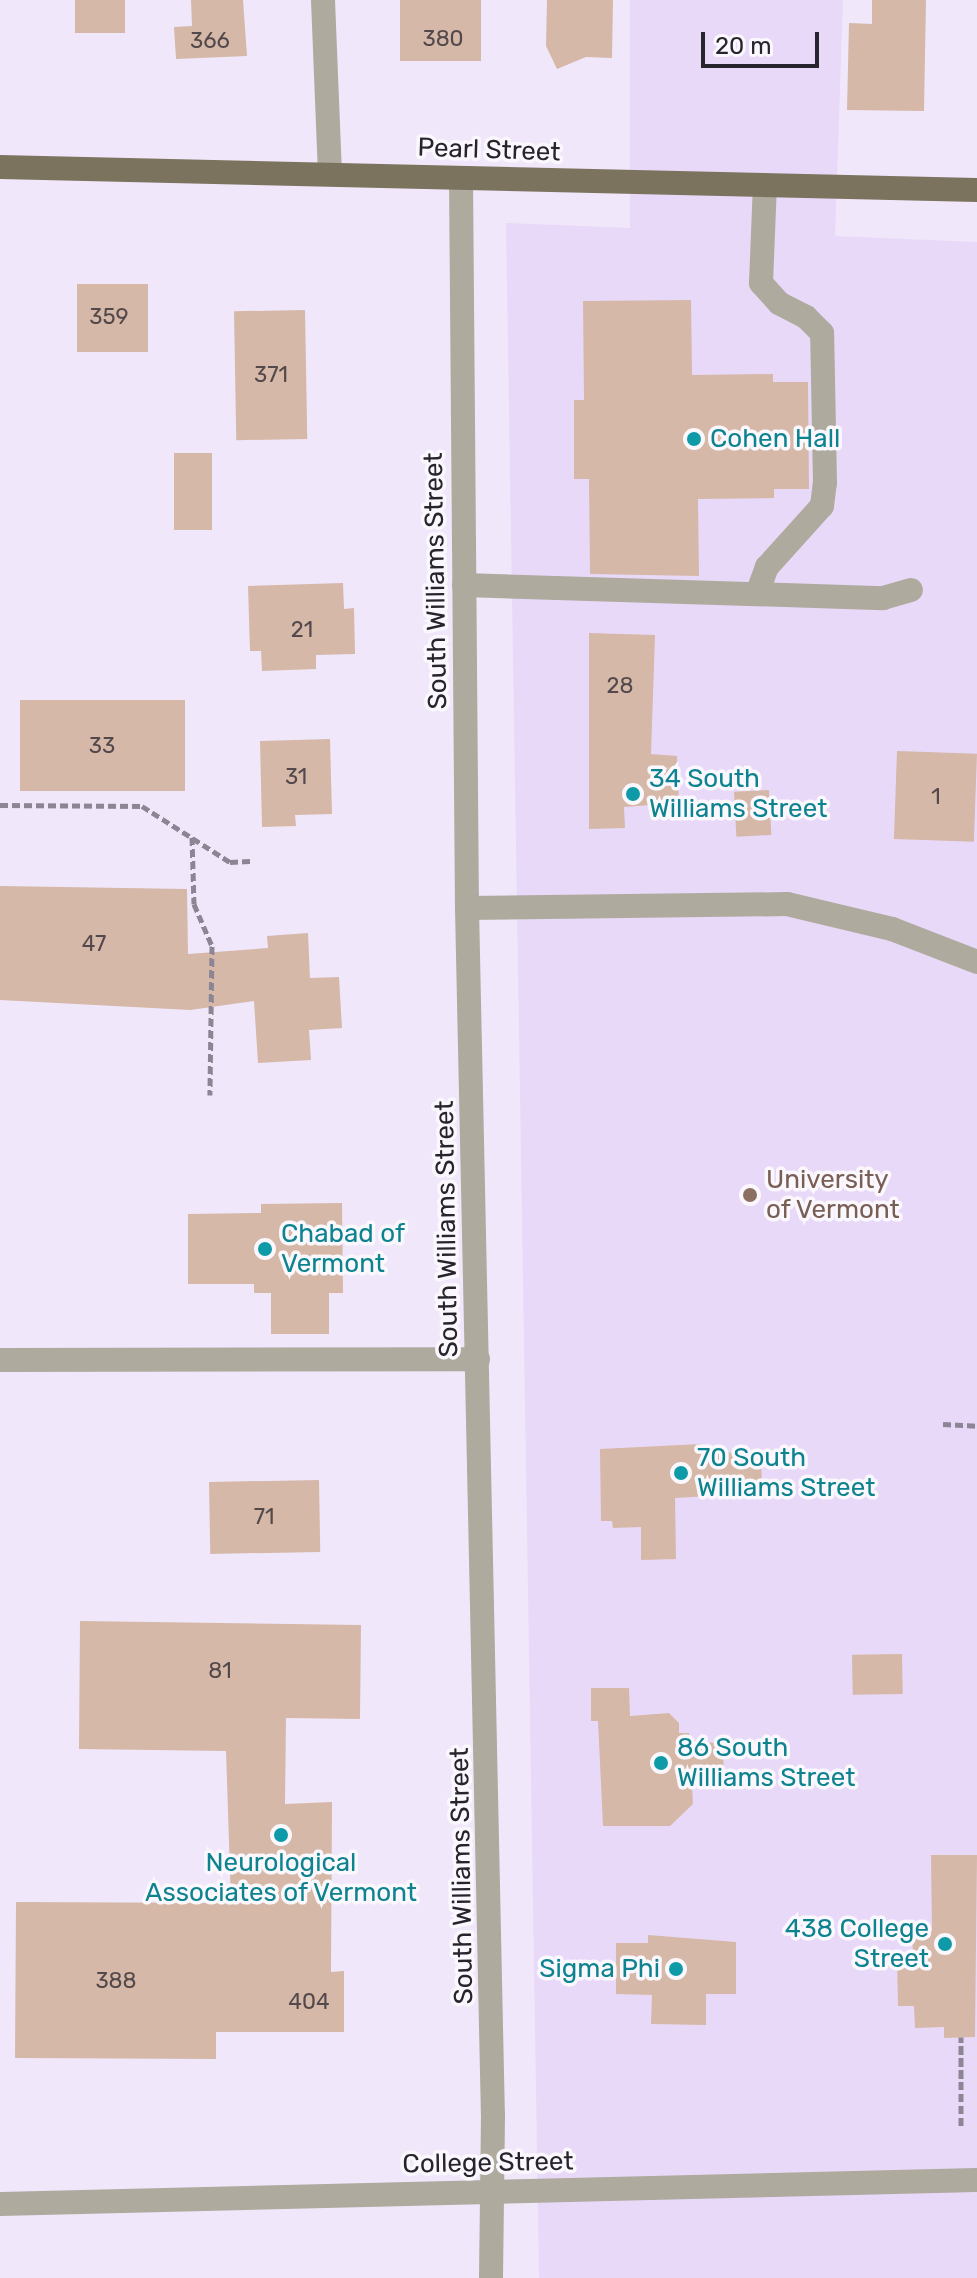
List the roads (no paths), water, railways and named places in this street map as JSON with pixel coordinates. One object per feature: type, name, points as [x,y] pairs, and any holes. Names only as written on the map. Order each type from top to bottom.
[{"type":"main road","name":"Pearl Street","points":[[0,167],[977,190]]},
{"type":"street","points":[[323,0],[330,173]]},
{"type":"street","name":"South Williams Street","points":[[461,178],[467,908],[478,1359],[491,2278]]},
{"type":"street","points":[[757,594],[767,567],[822,506],[822,333],[806,317],[779,303],[761,283],[765,185]]},
{"type":"street","points":[[464,585],[883,598],[911,590]]},
{"type":"street","points":[[467,908],[787,904],[892,929],[977,962]]},
{"type":"street","points":[[0,1360],[478,1359]]},
{"type":"street","name":"College Street","points":[[0,2204],[977,2180]]},
{"type":"place","name":"Cohen Hall","points":[[694,439]]},
{"type":"place","name":"34 South Williams Street","points":[[633,794]]},
{"type":"place","name":"University of Vermont","points":[[750,1195]]},
{"type":"place","name":"Chabad of Vermont","points":[[265,1249]]},
{"type":"place","name":"70 South Williams Street","points":[[681,1473]]},
{"type":"place","name":"86 South Williams Street","points":[[661,1763]]},
{"type":"place","name":"Neurological Associates of Vermont","points":[[281,1835]]},
{"type":"place","name":"438 College Street","points":[[945,1944]]},
{"type":"place","name":"Sigma Phi","points":[[676,1969]]}]
